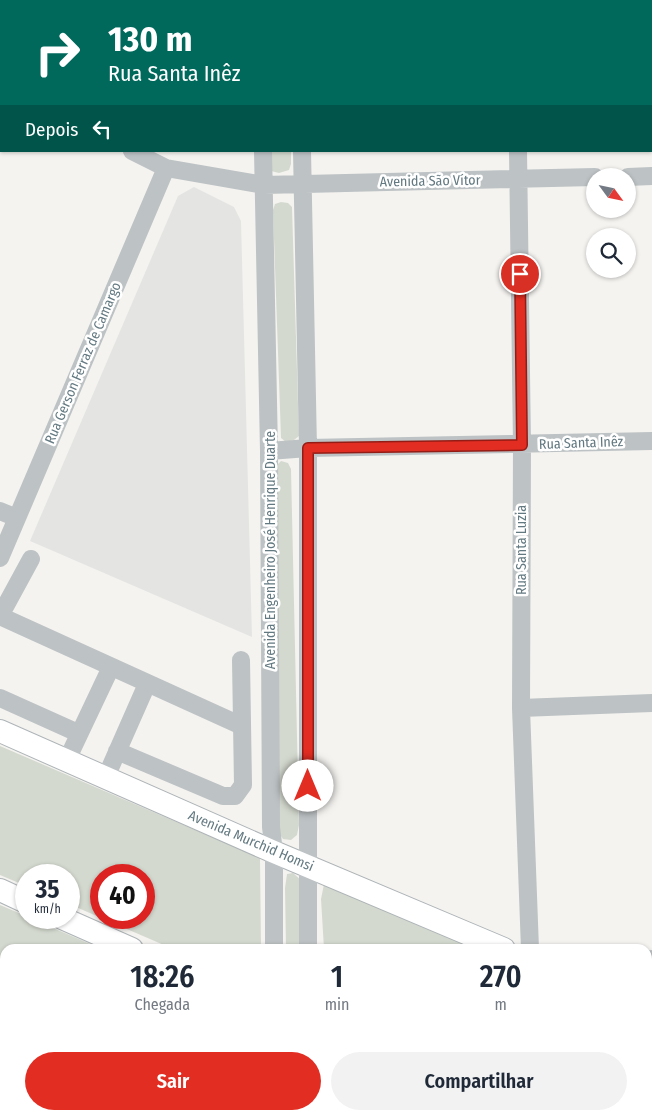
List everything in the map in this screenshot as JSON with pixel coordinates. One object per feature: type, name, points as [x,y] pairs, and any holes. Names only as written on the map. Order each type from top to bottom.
[{"type":"main road","name":"Avenida Murchid Homsi","points":[[0,730],[274,852],[492,944]]},
{"type":"main road","points":[[0,890],[15,897]]},
{"type":"main road","points":[[80,926],[121,944]]},
{"type":"street","name":"Avenida São Vítor","points":[[134,152],[166,168],[264,185],[586,178]]},
{"type":"street","name":"Avenida Engenheiro José Henrique Duarte","points":[[263,152],[269,451],[271,817],[274,852],[274,944]]},
{"type":"street","points":[[302,152],[308,448],[308,944]]},
{"type":"street","name":"Rua Santa Luzia","points":[[518,152],[522,445],[521,708],[530,944]]},
{"type":"street","name":"Rua Gerson Ferraz de Camargo","points":[[0,558],[166,168]]},
{"type":"street","points":[[636,177],[652,176]]},
{"type":"street","name":"Rua Santa Inêz","points":[[269,451],[308,448],[652,441]]},
{"type":"street","points":[[0,511],[17,518]]},
{"type":"street","points":[[31,559],[0,616],[242,726]]},
{"type":"street","points":[[117,751],[223,796],[235,796],[243,785],[241,660]]},
{"type":"street","points":[[67,760],[78,733],[111,667]]},
{"type":"street","points":[[106,777],[147,684]]},
{"type":"street","points":[[0,698],[78,733]]},
{"type":"street","points":[[521,708],[652,703]]},
{"type":"shaded area","points":[[270,152],[291,152],[289,170],[279,173],[271,171]]},
{"type":"shaded area","points":[[194,187],[234,207],[241,221],[252,637],[30,541],[178,196]]},
{"type":"shaded area","points":[[281,202],[288,203],[292,207],[299,436],[294,440],[286,442],[281,438],[273,210],[275,204]]},
{"type":"shaded area","points":[[281,461],[288,463],[291,469],[299,825],[297,835],[291,840],[283,839],[279,833],[276,466]]},
{"type":"shaded area","points":[[0,746],[260,858],[261,944],[161,944],[127,929],[155,929],[155,864],[90,864],[90,913],[80,909],[80,864],[15,864],[15,881],[0,875]]},
{"type":"shaded area","points":[[293,873],[302,881],[303,944],[286,944],[285,888],[287,874]]},
{"type":"shaded area","points":[[324,884],[469,944],[324,944],[321,899]]},
{"type":"shaded area","points":[[0,905],[15,911],[15,929],[56,929],[90,944],[0,944]]},
{"type":"route","points":[[308,786],[308,448],[522,445],[520,274]]}]
